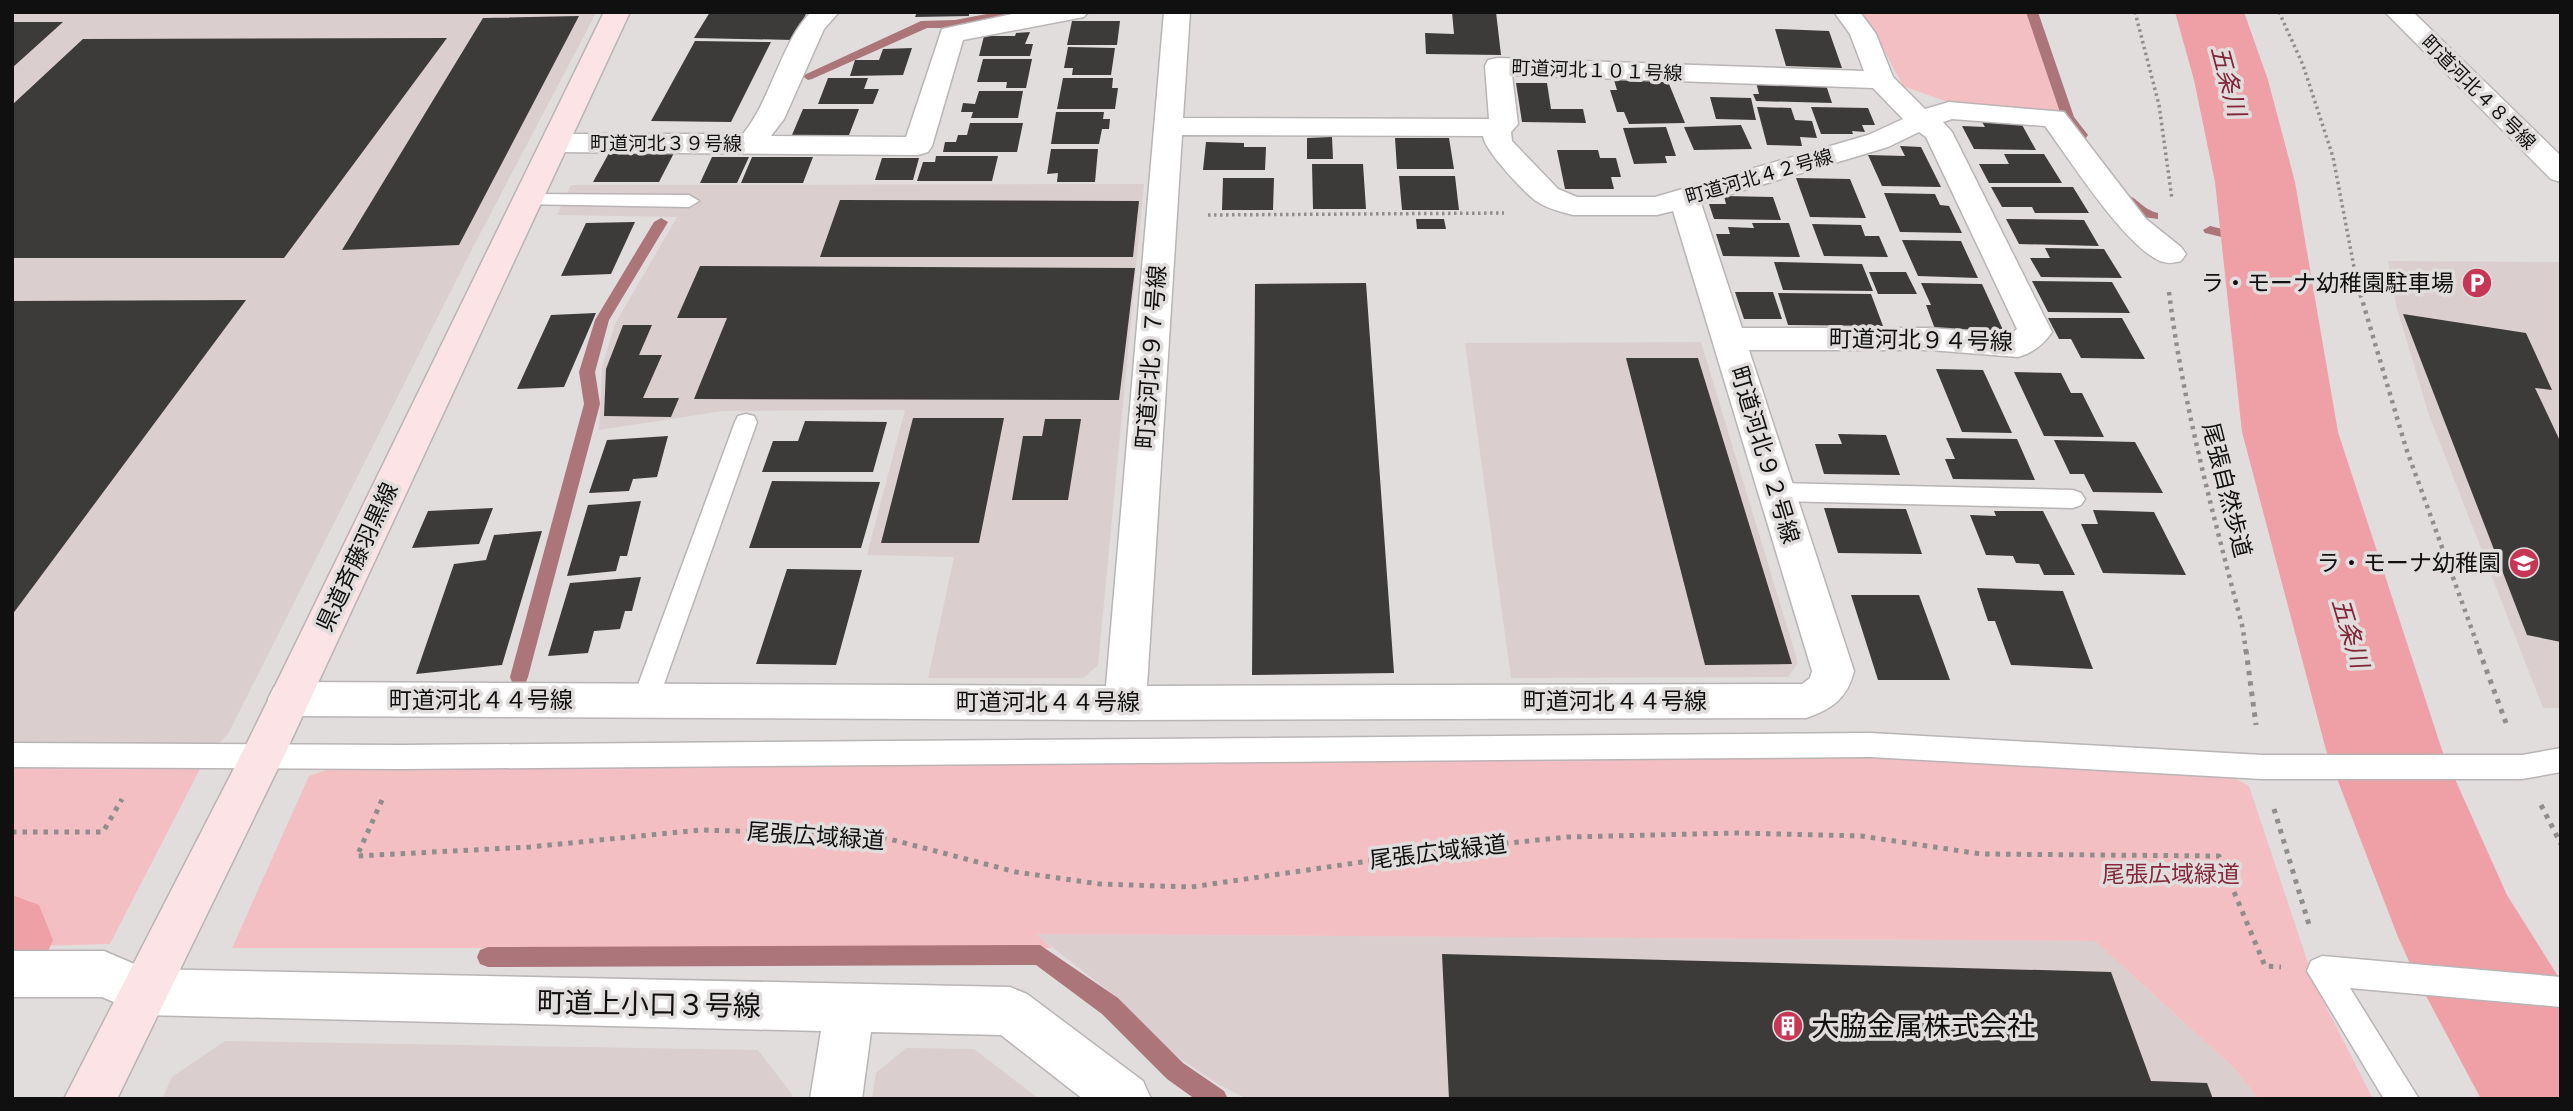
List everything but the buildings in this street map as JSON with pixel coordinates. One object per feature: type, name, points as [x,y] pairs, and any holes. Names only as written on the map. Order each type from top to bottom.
[{"type":"main road","name":"県道斉藤羽黒線","points":[[90,1099],[262,757],[617,12]]},
{"type":"street","name":"町道河北３９号線","points":[[554,143],[751,143],[770,119],[812,26],[826,12]]},
{"type":"street","points":[[751,143],[783,146],[918,146],[951,35],[1035,15],[1076,12]]},
{"type":"street","name":"町道河北９７号線","points":[[1125,703],[1177,12]]},
{"type":"street","points":[[1847,12],[1863,34],[1881,80],[1921,121]]},
{"type":"street","name":"町道河北４８号線","points":[[2398,12],[2561,173]]},
{"type":"street","name":"町道河北１０１号線","points":[[1496,128],[1504,124],[1498,66],[1881,80]]},
{"type":"street","name":"町道河北４２号線","points":[[1496,128],[1499,143],[1547,195],[1573,206],[1657,206],[1878,141],[1949,110],[2054,118],[2135,226],[2170,254]]},
{"type":"street","name":"町道河北９４号線","points":[[1729,339],[1930,339],[2018,346],[2035,332],[1938,132],[1921,121]]},
{"type":"street","points":[[1168,126],[1496,128]]},
{"type":"street","name":"町道河北９２号線","points":[[1684,197],[1833,671],[1825,690],[1807,701]]},
{"type":"street","name":"町道河北４４号線","points":[[289,699],[1125,703],[1807,701]]},
{"type":"street","points":[[12,974],[104,974],[144,992]]},
{"type":"street","name":"町道上小口３号線","points":[[144,992],[849,1009],[1010,1010],[1125,1099]]},
{"type":"street","points":[[836,1099],[849,1009]]},
{"type":"lane","points":[[526,200],[689,201]]},
{"type":"lane","points":[[645,701],[746,422]]},
{"type":"lane","points":[[1777,492],[2073,499]]},
{"type":"lane","points":[[12,755],[402,757],[1870,744],[2262,767],[2522,767],[2561,760]]},
{"type":"lane","points":[[2322,971],[2561,992]]},
{"type":"lane","points":[[2322,971],[2403,1099]]},
{"type":"path","name":"尾張自然歩道","points":[[2135,12],[2154,74],[2168,146],[2173,224],[2169,296],[2176,349],[2200,461],[2243,629],[2262,767],[2322,971]]},
{"type":"path","points":[[2279,12],[2303,65],[2333,157],[2355,277],[2406,448],[2522,767],[2561,844]]},
{"type":"path","points":[[1161,215],[1499,214],[1567,203]]},
{"type":"path","points":[[12,832],[103,832],[148,754]]},
{"type":"path","name":"尾張広域緑道","points":[[402,757],[357,856],[530,847],[700,830],[874,835],[1016,872],[1100,884],[1191,887],[1451,849],[1567,837],[1736,833],[1861,836],[1981,854],[2219,856],[2265,966],[2322,971]]},
{"type":"shaded area","points":[[12,13],[596,13],[470,253],[228,734],[216,747],[12,747]]},
{"type":"shaded area","points":[[1144,184],[1098,665],[1083,678],[928,678],[954,557],[867,555],[905,410],[723,411],[599,430],[602,367],[615,324],[677,217],[557,215],[571,185]]},
{"type":"shaded area","name":"ラ・モーナ幼稚園","points":[[2388,261],[2561,262],[2561,708],[2543,708],[2428,412],[2396,305]]},
{"type":"shaded area","points":[[1701,342],[1798,663],[1788,677],[1511,678],[1465,343]]},
{"type":"shaded area","points":[[1035,934],[2095,941],[2233,1067],[2259,1099],[1247,1099],[1182,1060],[1156,1039],[1118,998]]},
{"type":"shaded area","points":[[225,1041],[758,1050],[792,1094],[792,1099],[162,1099],[172,1077]]},
{"type":"shaded area","points":[[906,1048],[974,1049],[1039,1099],[872,1099],[876,1073]]},
{"type":"green space","points":[[1858,12],[2028,12],[2061,111],[1945,101],[1903,86],[1877,37]]},
{"type":"green space","name":"尾張広域緑道","points":[[1967,756],[2029,764],[2235,778],[2249,786],[2316,987],[2373,1099],[2259,1099],[2233,1067],[2095,941],[1036,934],[1052,948],[232,948],[309,776],[329,769]]},
{"type":"green space","points":[[202,765],[110,944],[34,946],[32,935],[12,935],[12,767]]},
{"type":"waterway","points":[[808,76],[925,24],[955,24],[1016,12]]},
{"type":"waterway","points":[[2032,12],[2068,118],[2081,135]]},
{"type":"waterway","name":"五条川","points":[[2209,12],[2231,80],[2255,182],[2290,432],[2384,750],[2462,937],[2556,1099]]},
{"type":"waterway","points":[[2125,198],[2140,213],[2153,216]]},
{"type":"waterway","points":[[519,677],[592,404],[587,372],[602,320],[661,222]]},
{"type":"waterway","points":[[2210,230],[2263,243]]},
{"type":"waterway","points":[[12,930],[15,940],[12,940]]},
{"type":"waterway","points":[[488,957],[1040,955],[1110,1006],[1175,1071],[1216,1099]]},
{"type":"place","name":"ラ・モーナ幼稚園駐車場","points":[[2477,283]]},
{"type":"place","name":"ラ・モーナ幼稚園","points":[[2524,563]]},
{"type":"place","name":"大脇金属株式会社","points":[[1788,1026]]}]
